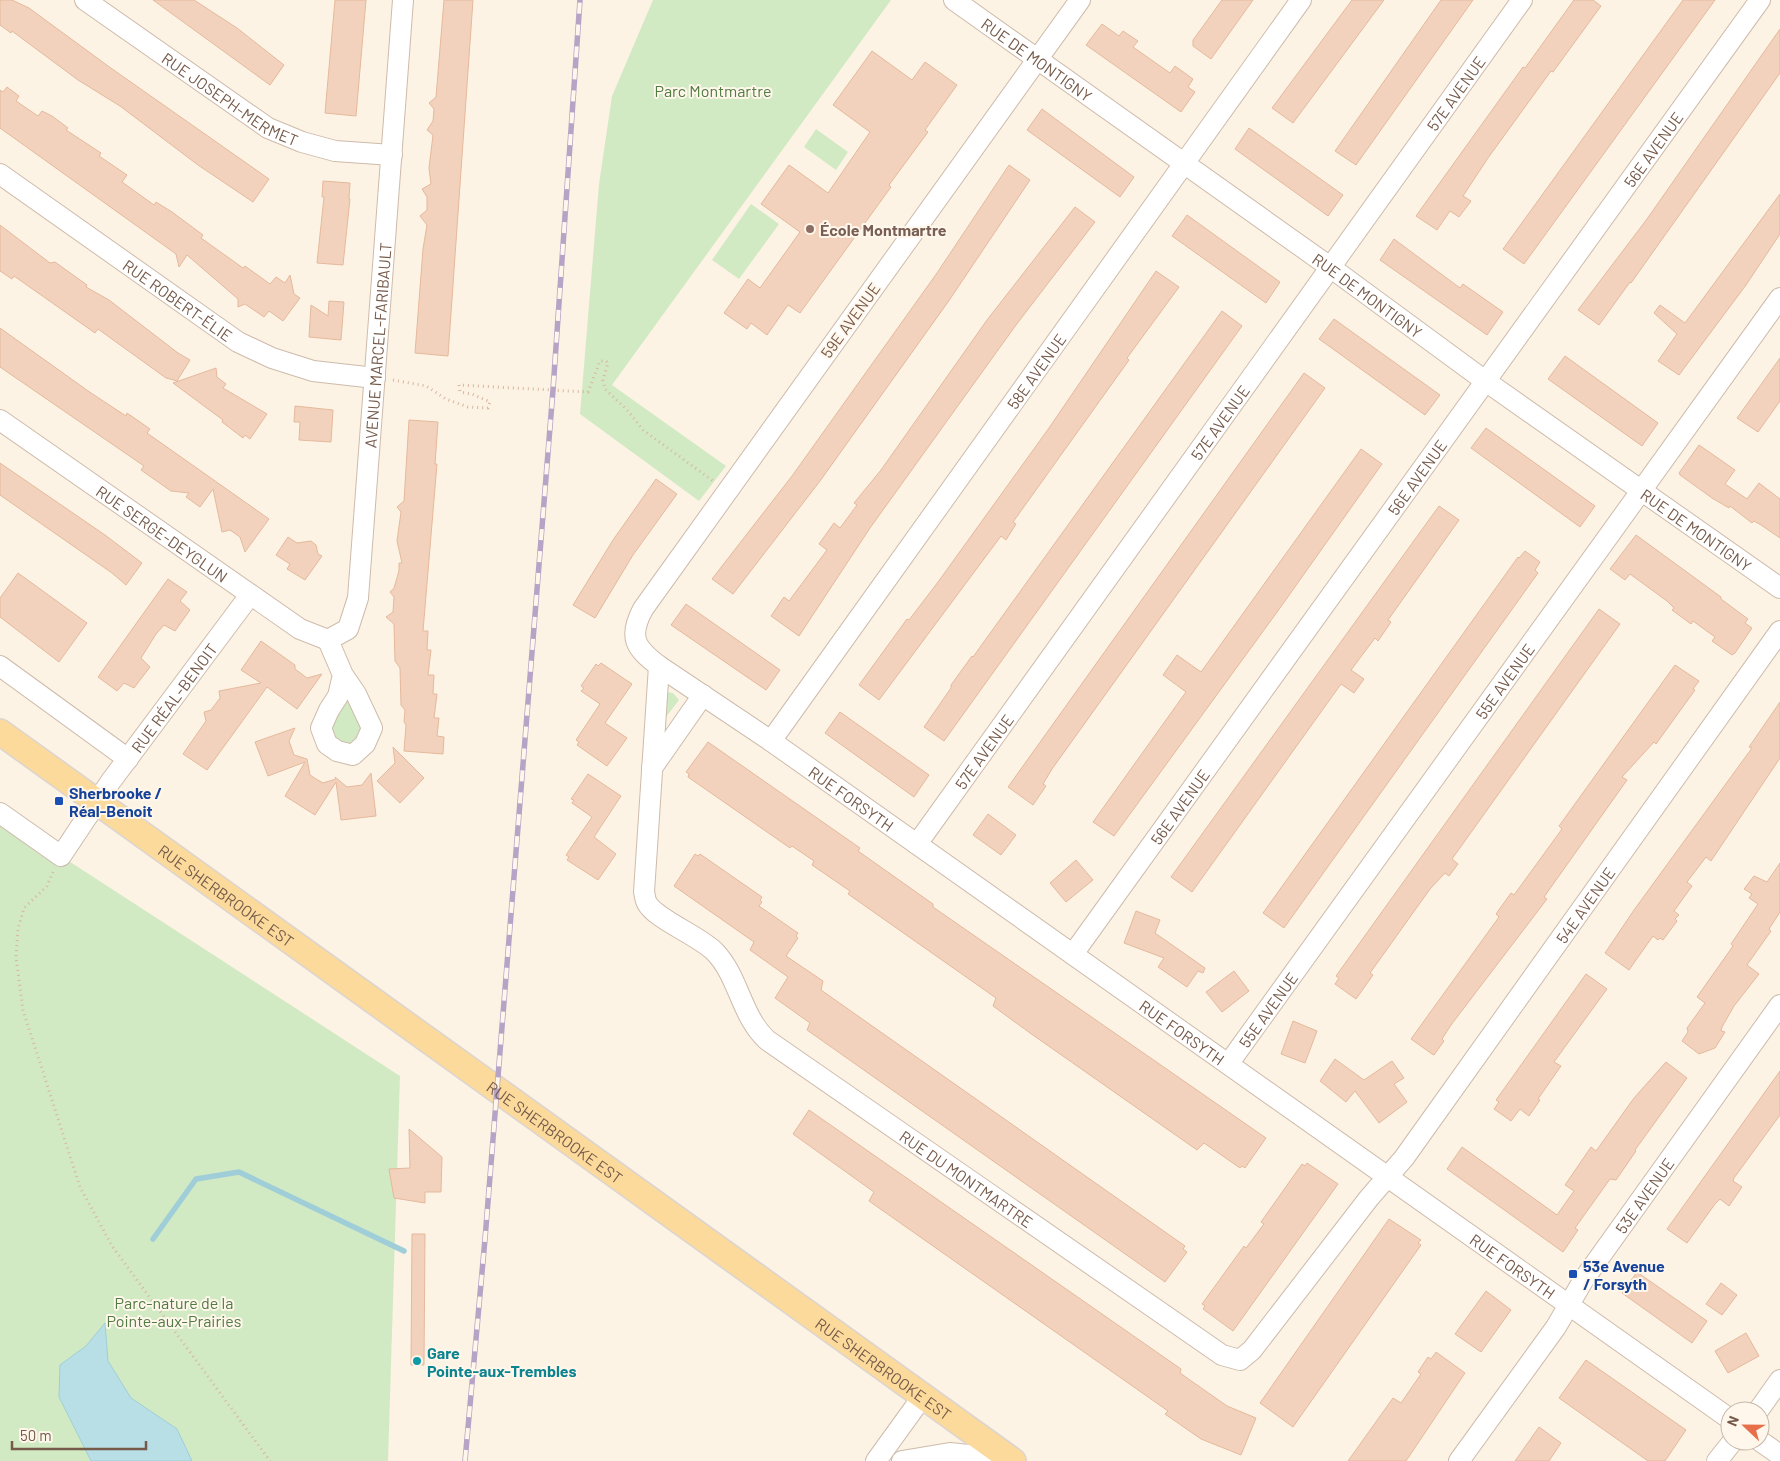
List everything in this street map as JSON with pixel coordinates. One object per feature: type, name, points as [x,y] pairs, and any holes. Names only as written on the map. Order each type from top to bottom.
[{"type":"main road","name":"RUE SHERBROOKE EST","points":[[0,732],[1013,1461]]},
{"type":"street","name":"RUE JOSEPH-MERMET","points":[[85,0],[268,128],[302,142],[334,151],[392,155]]},
{"type":"street","name":"AVENUE MARCEL-FARIBAULT","points":[[328,640],[348,629],[358,598],[404,0]]},
{"type":"street","name":"RUE DE MONTIGNY","points":[[954,0],[1330,267],[1484,380],[1780,588]]},
{"type":"street","name":"59E AVENUE","points":[[636,644],[634,632],[643,609],[1080,0]]},
{"type":"street","name":"58E AVENUE","points":[[770,740],[1182,163],[1301,0]]},
{"type":"street","name":"57E AVENUE","points":[[917,844],[1522,0]]},
{"type":"street","name":"56E AVENUE","points":[[1073,954],[1484,380],[1760,0]]},
{"type":"street","name":"RUE ROBERT-ÉLIE","points":[[0,174],[238,342],[272,358],[313,371],[375,378]]},
{"type":"street","name":"55E AVENUE","points":[[1229,1063],[1780,298]]},
{"type":"street","name":"RUE SERGE-DEYGLUN","points":[[0,420],[300,629],[328,640]]},
{"type":"street","name":"RUE RÉAL-BENOIT","points":[[96,801],[250,595]]},
{"type":"street","name":"54E AVENUE","points":[[1387,1177],[1404,1158],[1780,631]]},
{"type":"street","points":[[328,640],[343,675]]},
{"type":"street","name":"RUE FORSYTH","points":[[636,644],[646,657],[770,740],[1720,1412]]},
{"type":"street","points":[[0,666],[128,759]]},
{"type":"street","name":"RUE DU MONTMARTRE","points":[[659,666],[644,892],[647,904],[659,914],[707,944],[717,953],[758,1031],[1222,1355],[1240,1360],[1252,1350],[1387,1177]]},
{"type":"street","points":[[652,768],[703,696]]},
{"type":"street","points":[[0,813],[61,856],[96,801]]},
{"type":"street","name":"53E AVENUE","points":[[1459,1461],[1556,1327],[1584,1279],[1780,1005]]},
{"type":"street","points":[[1765,1401],[1780,1380]]},
{"type":"street","points":[[876,1461],[923,1396]]},
{"type":"street","points":[[1717,1461],[1725,1451]]},
{"type":"street","points":[[902,1461],[950,1453],[1013,1461]]},
{"type":"path","points":[[375,378],[426,386],[468,407],[488,408],[490,402],[472,394],[460,392],[458,385],[588,392],[600,361],[606,361],[608,363],[603,380],[605,389],[628,410],[643,430],[727,491]]},
{"type":"path","points":[[61,856],[47,886],[24,908],[18,929],[16,958],[23,1010],[80,1187],[112,1246],[270,1461]]},
{"type":"green space","name":"Parc Montmartre","points":[[653,0],[891,0],[612,385],[726,466],[699,501],[580,414],[599,184],[612,96]]},
{"type":"green space","points":[[816,129],[848,152],[836,170],[804,147]]},
{"type":"green space","points":[[751,204],[779,224],[739,279],[712,260]]},
{"type":"green space","points":[[667,692],[673,693],[679,700],[666,717]]},
{"type":"green space","points":[[348,701],[365,727],[352,745],[334,741],[329,723]]},
{"type":"green space","name":"Parc-nature de la Pointe-aux-Prairies","points":[[0,813],[61,856],[400,1076],[388,1461],[0,1461]]},
{"type":"water","points":[[105,1323],[108,1361],[131,1398],[177,1429],[192,1461],[91,1461],[59,1397],[60,1365],[86,1346]]},
{"type":"building","points":[[0,0],[12,0],[29,8],[269,179],[253,202],[198,165],[120,106],[78,80],[12,31],[11,33],[0,25]]},
{"type":"building","points":[[153,0],[194,0],[237,28],[284,65],[270,85]]},
{"type":"building","points":[[335,0],[366,0],[356,116],[325,113]]},
{"type":"building","points":[[444,0],[473,0],[448,356],[415,353],[423,249],[427,225],[420,216],[427,210],[427,197],[422,189],[431,184],[429,168],[433,135],[427,130],[433,121],[434,109],[429,103],[436,97]]},
{"type":"building","points":[[1222,0],[1253,0],[1211,59],[1193,46],[1193,40]]},
{"type":"building","points":[[1352,0],[1384,0],[1293,123],[1272,108]]},
{"type":"building","points":[[1441,0],[1473,0],[1356,165],[1335,151]]},
{"type":"building","points":[[1574,0],[1593,0],[1601,6],[1488,158],[1463,196],[1471,201],[1459,217],[1450,211],[1437,230],[1416,216],[1523,67],[1525,68]]},
{"type":"building","points":[[1683,0],[1715,0],[1524,264],[1503,249]]},
{"type":"building","points":[[1102,24],[1119,36],[1123,31],[1138,41],[1133,47],[1170,73],[1175,66],[1193,79],[1188,87],[1195,92],[1181,112],[1086,45]]},
{"type":"building","points":[[1780,29],[1780,73],[1599,325],[1578,310],[1647,219]]},
{"type":"building","points":[[872,51],[912,80],[925,62],[957,85],[925,130],[928,132],[889,185],[891,187],[800,313],[788,305],[767,335],[751,323],[747,329],[724,313],[748,279],[760,288],[800,232],[761,204],[789,165],[828,193],[870,132],[833,105]]},
{"type":"building","points":[[7,87],[19,96],[16,101],[38,116],[42,111],[52,116],[68,128],[66,130],[101,153],[99,156],[127,175],[122,182],[154,205],[156,202],[172,212],[203,235],[201,238],[243,268],[245,266],[270,284],[276,277],[285,283],[290,275],[294,294],[300,298],[283,321],[269,311],[264,317],[245,304],[238,307],[238,299],[187,255],[179,267],[176,254],[0,128],[0,90],[3,92]]},
{"type":"building","points":[[1042,109],[1134,177],[1120,197],[1027,130]]},
{"type":"building","points":[[1249,128],[1343,195],[1328,216],[1235,149]]},
{"type":"building","points":[[1009,165],[1030,180],[948,302],[820,481],[733,594],[712,579],[792,476],[937,273]]},
{"type":"building","points":[[323,181],[350,183],[343,265],[317,263],[324,197],[322,197]]},
{"type":"building","points":[[1780,194],[1780,234],[1746,285],[1679,375],[1658,361],[1677,334],[1654,313],[1660,305],[1685,323]]},
{"type":"building","points":[[1075,207],[1095,222],[1016,325],[870,528],[799,636],[771,616],[784,597],[789,601],[827,550],[819,544],[834,523],[840,528],[857,505],[854,503],[881,470],[987,320]]},
{"type":"building","points":[[1187,215],[1280,282],[1266,303],[1172,236]]},
{"type":"building","points":[[0,225],[50,263],[55,262],[87,285],[86,287],[109,300],[178,353],[190,360],[177,381],[166,378],[98,329],[95,333],[14,276],[12,279],[0,271]]},
{"type":"building","points":[[1394,239],[1460,288],[1463,284],[1503,312],[1487,335],[1380,260]]},
{"type":"building","points":[[1156,271],[1179,287],[1127,358],[1129,360],[1013,522],[1016,524],[1006,540],[1001,536],[879,700],[859,685],[907,619],[909,620],[938,582],[1049,428]]},
{"type":"building","points":[[329,301],[344,302],[341,340],[309,337],[311,305],[328,316]]},
{"type":"building","points":[[1222,311],[1242,326],[944,741],[924,727],[951,688],[951,685]]},
{"type":"building","points":[[1334,319],[1440,395],[1425,415],[1319,339]]},
{"type":"building","points":[[0,328],[91,393],[126,416],[127,413],[150,429],[147,433],[269,519],[245,552],[240,537],[230,530],[222,532],[213,489],[200,507],[186,497],[189,493],[171,491],[141,470],[144,466],[0,367]]},
{"type":"building","points":[[1565,356],[1658,423],[1642,446],[1548,379]]},
{"type":"building","points":[[1780,358],[1780,401],[1758,432],[1737,418]]},
{"type":"building","points":[[216,368],[217,377],[226,384],[223,388],[267,414],[250,439],[245,435],[243,438],[222,422],[223,420],[173,383]]},
{"type":"building","points":[[1304,373],[1325,388],[1052,769],[1043,784],[1046,786],[1033,805],[1008,787]]},
{"type":"building","points":[[295,406],[333,410],[331,442],[299,440],[300,422],[294,422]]},
{"type":"building","points":[[409,420],[438,422],[435,464],[437,464],[423,631],[428,631],[427,650],[431,650],[428,675],[434,675],[433,694],[437,694],[434,718],[439,718],[437,736],[444,737],[443,754],[404,751],[406,725],[404,722],[405,710],[401,705],[400,668],[395,661],[394,624],[386,617],[393,612],[394,597],[390,592],[394,588],[399,571],[399,563],[402,563],[397,541],[401,512],[397,507],[404,501]]},
{"type":"building","points":[[1486,428],[1595,506],[1580,527],[1471,448]]},
{"type":"building","points":[[1699,445],[1735,470],[1725,484],[1747,499],[1759,483],[1780,499],[1780,538],[1754,521],[1752,523],[1730,506],[1729,508],[1712,498],[1680,475],[1679,473]]},
{"type":"building","points":[[1361,449],[1382,464],[1280,608],[1114,836],[1093,822],[1186,692],[1163,675],[1177,655],[1201,672]]},
{"type":"building","points":[[0,463],[105,535],[142,563],[126,585],[112,573],[0,495]]},
{"type":"building","points":[[656,479],[677,494],[633,555],[595,618],[573,605],[613,540]]},
{"type":"building","points":[[1439,506],[1459,520],[1388,620],[1391,622],[1378,641],[1375,638],[1351,670],[1364,679],[1354,693],[1341,684],[1192,892],[1171,877]]},
{"type":"building","points":[[1636,535],[1748,619],[1745,623],[1752,628],[1735,653],[1732,655],[1712,641],[1715,637],[1693,621],[1691,624],[1672,610],[1674,608],[1667,601],[1630,574],[1625,580],[1610,569]]},
{"type":"building","points":[[288,537],[297,543],[311,541],[316,545],[318,554],[322,556],[305,580],[287,569],[290,564],[276,555]]},
{"type":"building","points":[[1525,551],[1540,562],[1535,570],[1538,573],[1284,928],[1263,913],[1518,557]]},
{"type":"building","points":[[18,573],[87,623],[59,662],[0,617],[0,598]]},
{"type":"building","points":[[168,579],[187,592],[180,601],[190,610],[175,631],[164,625],[156,634],[141,658],[150,667],[134,688],[124,683],[117,691],[98,677]]},
{"type":"building","points":[[686,604],[780,670],[766,690],[671,625]]},
{"type":"building","points":[[1599,609],[1620,624],[1452,859],[1458,864],[1449,876],[1445,873],[1430,889],[1370,973],[1373,975],[1356,999],[1335,984],[1339,978],[1336,976]]},
{"type":"building","points":[[261,641],[295,665],[295,669],[307,678],[322,674],[297,709],[267,687],[207,770],[183,754],[206,721],[204,712],[211,710],[220,698],[219,691],[261,683],[241,670]]},
{"type":"building","points":[[601,663],[632,684],[605,723],[627,738],[607,766],[577,745],[579,742],[576,740],[600,704],[581,691],[584,688],[581,686],[596,664],[598,666]]},
{"type":"building","points":[[1675,665],[1699,681],[1693,689],[1695,690],[1656,744],[1654,742],[1622,777],[1627,780],[1544,897],[1547,899],[1451,1025],[1442,1039],[1444,1041],[1434,1055],[1432,1054],[1411,1039],[1499,917],[1496,914],[1511,893],[1514,895],[1562,829],[1559,826]]},
{"type":"building","points":[[1780,702],[1780,758],[1711,861],[1706,857],[1687,882],[1692,886],[1674,911],[1679,915],[1675,919],[1677,921],[1663,940],[1660,938],[1658,940],[1653,936],[1629,970],[1605,953],[1752,748],[1749,747]]},
{"type":"building","points":[[840,712],[929,775],[914,797],[825,733]]},
{"type":"building","points":[[295,728],[289,741],[294,755],[307,759],[310,775],[316,779],[323,783],[336,779],[335,777],[347,787],[362,785],[371,773],[376,816],[341,820],[336,782],[315,815],[285,796],[305,762],[268,776],[255,742]]},
{"type":"building","points":[[708,742],[860,848],[858,851],[933,904],[933,907],[1266,1138],[1245,1168],[1242,1166],[1240,1168],[1204,1143],[1197,1150],[1030,1033],[993,1006],[996,998],[848,894],[850,891],[812,865],[814,861],[792,846],[790,848],[688,777],[689,774],[686,772]]},
{"type":"building","points":[[393,747],[424,778],[400,803],[377,781],[395,763]]},
{"type":"building","points":[[588,774],[621,796],[594,837],[616,854],[598,880],[567,860],[569,857],[566,855],[592,817],[572,803],[574,800],[571,799]]},
{"type":"building","points":[[988,814],[1016,835],[1001,855],[973,835]]},
{"type":"building","points":[[695,854],[698,856],[700,854],[762,897],[760,900],[762,902],[759,906],[798,933],[796,936],[798,938],[786,956],[823,981],[821,990],[1185,1246],[1183,1249],[1187,1252],[1165,1282],[807,1030],[810,1023],[775,998],[788,977],[750,950],[754,942],[674,886]]},
{"type":"building","points":[[1076,860],[1093,880],[1066,902],[1050,883]]},
{"type":"building","points":[[1780,863],[1780,912],[1769,929],[1771,931],[1747,965],[1759,974],[1734,1006],[1722,1027],[1721,1031],[1725,1032],[1715,1048],[1699,1054],[1682,1041],[1688,1032],[1687,1028],[1705,1003],[1697,997],[1733,946],[1731,944],[1758,904],[1749,898],[1752,894],[1744,889],[1754,876],[1767,882]]},
{"type":"building","points":[[1136,911],[1160,920],[1155,933],[1205,968],[1203,973],[1198,971],[1187,987],[1158,967],[1164,958],[1124,943]]},
{"type":"building","points":[[1234,971],[1249,991],[1222,1012],[1206,992]]},
{"type":"building","points":[[1586,974],[1607,989],[1554,1062],[1561,1066],[1538,1099],[1540,1100],[1529,1116],[1520,1109],[1511,1121],[1494,1109],[1499,1102],[1496,1100]]},
{"type":"building","points":[[1293,1021],[1317,1031],[1305,1063],[1281,1054]]},
{"type":"building","points":[[1335,1059],[1364,1080],[1392,1061],[1404,1078],[1394,1084],[1407,1102],[1379,1123],[1355,1091],[1346,1102],[1320,1081]]},
{"type":"building","points":[[1666,1062],[1687,1078],[1635,1150],[1616,1180],[1610,1179],[1575,1228],[1578,1230],[1563,1252],[1447,1169],[1462,1147],[1557,1215],[1574,1191],[1565,1185],[1591,1147],[1596,1151],[1634,1098]]},
{"type":"building","points":[[1780,1071],[1780,1115],[1734,1178],[1733,1181],[1742,1187],[1729,1206],[1720,1199],[1715,1204],[1687,1243],[1667,1229]]},
{"type":"building","points":[[809,1110],[1181,1369],[1180,1373],[1227,1406],[1256,1418],[1241,1455],[1201,1439],[1165,1414],[1168,1411],[869,1201],[874,1192],[793,1134]]},
{"type":"building","points":[[409,1129],[442,1157],[441,1192],[425,1192],[425,1203],[394,1198],[389,1169],[410,1168]]},
{"type":"building","points":[[1307,1163],[1338,1184],[1233,1331],[1203,1309],[1205,1306],[1202,1304],[1244,1246],[1246,1248],[1264,1224],[1261,1222],[1302,1164],[1305,1166]]},
{"type":"building","points":[[1389,1219],[1421,1240],[1418,1243],[1421,1245],[1293,1427],[1260,1403]]},
{"type":"building","points":[[412,1234],[425,1234],[424,1365],[411,1365]]},
{"type":"building","points":[[1637,1272],[1707,1321],[1692,1343],[1622,1293]]},
{"type":"building","points":[[1721,1283],[1737,1295],[1722,1315],[1706,1304]]},
{"type":"building","points":[[1486,1291],[1511,1310],[1481,1352],[1455,1334]]},
{"type":"building","points":[[1746,1333],[1759,1356],[1728,1373],[1715,1351]]},
{"type":"building","points":[[1436,1352],[1465,1373],[1406,1461],[1348,1461],[1393,1398],[1401,1403],[1421,1374],[1418,1372],[1428,1357],[1431,1359]]},
{"type":"building","points":[[1586,1360],[1686,1430],[1665,1461],[1648,1461],[1559,1398]]},
{"type":"building","points":[[1539,1427],[1561,1443],[1549,1461],[1515,1461]]},
{"type":"waterway","points":[[153,1239],[196,1179],[239,1172],[404,1251]]},
{"type":"railway","points":[[465,1461],[485,1239],[553,390],[580,0]]},
{"type":"place","name":"École Montmartre","points":[[810,229]]},
{"type":"place","name":"Sherbrooke / Réal-Benoit","points":[[59,801]]},
{"type":"place","name":"53e Avenue / Forsyth","points":[[1573,1274]]},
{"type":"place","name":"Gare Pointe-aux-Trembles","points":[[417,1361]]}]
